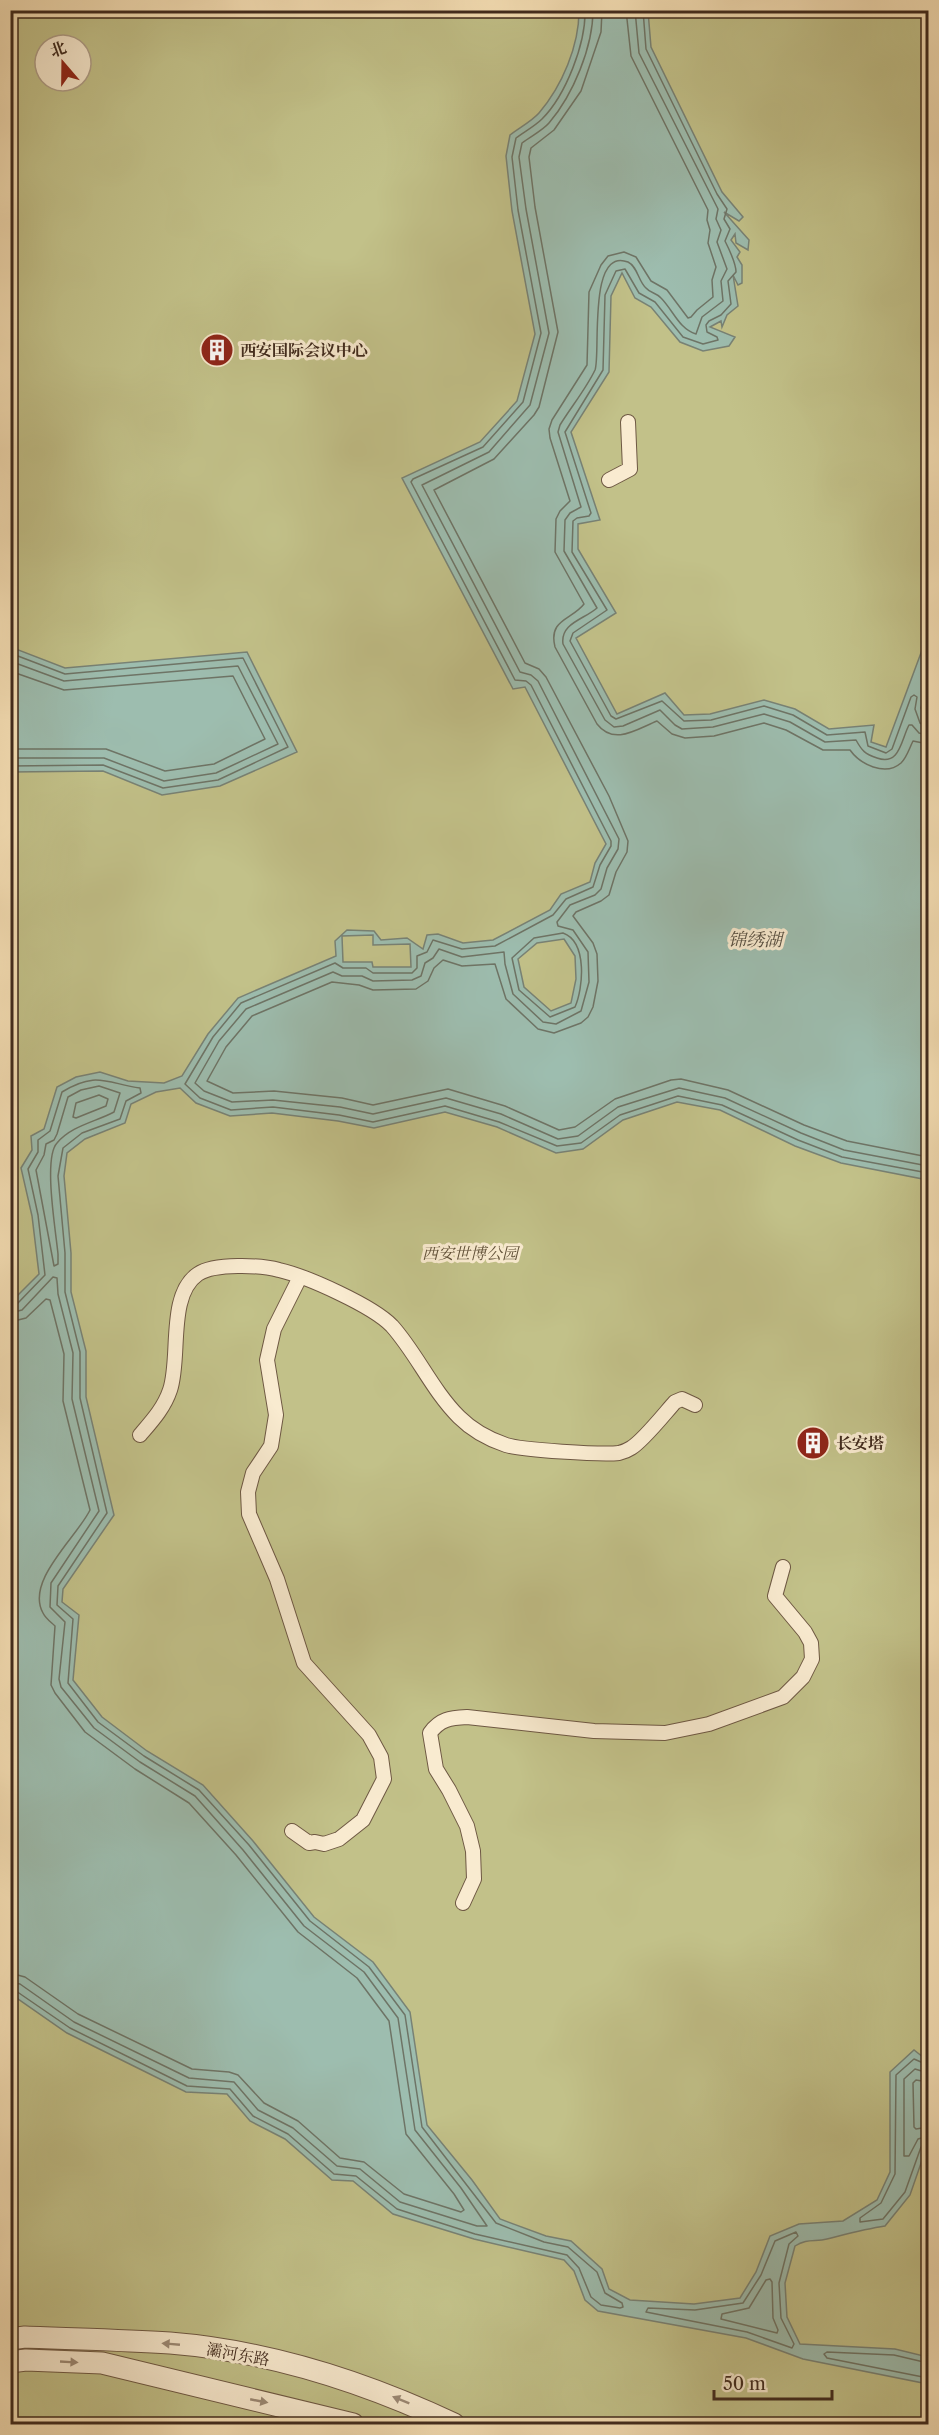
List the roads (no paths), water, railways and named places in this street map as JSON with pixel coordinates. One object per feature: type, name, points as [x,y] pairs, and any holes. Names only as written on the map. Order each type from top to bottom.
[{"type":"street","points":[[609,480],[630,469],[628,422]]},
{"type":"street","points":[[140,1435],[158,1416],[170,1390],[176,1363],[179,1308],[184,1292],[198,1274],[233,1266],[278,1269],[374,1311],[392,1326],[440,1396],[461,1420],[485,1437],[508,1446],[604,1454],[620,1452],[634,1447],[675,1402],[682,1400],[695,1404]]},
{"type":"street","points":[[292,1831],[309,1843],[324,1844],[339,1839],[363,1820],[384,1779],[381,1757],[369,1735],[304,1663],[277,1579],[249,1514],[248,1492],[253,1473],[271,1446],[276,1415],[267,1360],[274,1329],[300,1277]]},
{"type":"street","points":[[463,1903],[474,1879],[473,1851],[467,1826],[436,1769],[430,1733],[437,1723],[449,1718],[467,1717],[594,1731],[665,1733],[709,1724],[783,1697],[804,1677],[812,1659],[811,1643],[805,1632],[775,1596],[783,1568]]},
{"type":"street","name":"灞河东路","points":[[10,2339],[24,2337],[172,2343],[233,2352],[304,2367],[402,2400],[454,2424]]},
{"type":"street","points":[[10,2362],[26,2360],[102,2363],[353,2424]]},
{"type":"water","name":"锦绣湖","points":[[579,11],[648,11],[651,47],[722,192],[743,217],[739,221],[724,212],[749,240],[748,250],[736,243],[735,234],[731,240],[740,252],[737,257],[742,265],[742,283],[738,285],[733,275],[738,306],[727,315],[722,327],[721,321],[710,327],[735,337],[729,346],[703,351],[680,342],[651,307],[635,298],[622,273],[611,296],[609,372],[571,432],[600,520],[578,524],[578,549],[616,613],[576,638],[617,714],[665,693],[684,715],[710,714],[764,700],[795,709],[829,729],[874,725],[871,742],[886,747],[928,634],[928,675],[921,708],[928,729],[928,1180],[841,1163],[795,1146],[720,1110],[677,1102],[623,1120],[583,1149],[556,1153],[497,1127],[445,1112],[374,1128],[272,1113],[230,1116],[196,1103],[180,1088],[156,1092],[131,1104],[125,1123],[85,1139],[67,1153],[64,1176],[71,1253],[71,1292],[86,1351],[86,1397],[114,1515],[63,1589],[62,1602],[79,1615],[73,1680],[102,1717],[147,1751],[203,1785],[253,1841],[314,1917],[373,1962],[410,2012],[427,2125],[472,2180],[500,2219],[546,2236],[571,2241],[602,2269],[609,2289],[630,2300],[694,2304],[740,2298],[756,2272],[770,2236],[799,2224],[843,2221],[877,2200],[890,2172],[890,2072],[914,2050],[928,2061],[928,2143],[910,2195],[885,2226],[827,2239],[807,2241],[795,2246],[785,2283],[787,2317],[800,2344],[895,2349],[928,2357],[928,2384],[803,2359],[746,2338],[598,2311],[585,2300],[574,2271],[564,2260],[474,2239],[393,2214],[353,2181],[332,2180],[285,2139],[250,2121],[227,2094],[186,2092],[67,2033],[11,1994],[11,1302],[39,1274],[32,1216],[21,1168],[32,1150],[31,1136],[44,1129],[57,1087],[76,1077],[100,1072],[128,1081],[164,1083],[182,1076],[208,1034],[238,998],[336,956],[335,941],[347,930],[374,931],[381,940],[407,938],[423,949],[427,935],[438,934],[463,943],[493,940],[550,910],[561,894],[590,882],[595,863],[606,844],[525,687],[513,689],[402,478],[480,442],[517,401],[535,334],[512,211],[506,156],[510,135],[536,116],[555,91],[568,65]],"holes":[[[373,935],[373,945],[410,944],[411,967],[373,967],[372,962],[343,962],[342,936]],[[564,939],[575,956],[576,979],[571,1003],[551,1011],[524,987],[518,959],[537,943]]]},
{"type":"water","points":[[10,644],[13,648],[65,668],[247,652],[297,752],[220,786],[162,795],[103,771],[11,772]]},
{"type":"place","name":"西安国际会议中心","points":[[217,350]]},
{"type":"place","name":"长安塔","points":[[813,1443]]},
{"type":"park label","name":"西安世博公园","points":[[470,1253]]}]
